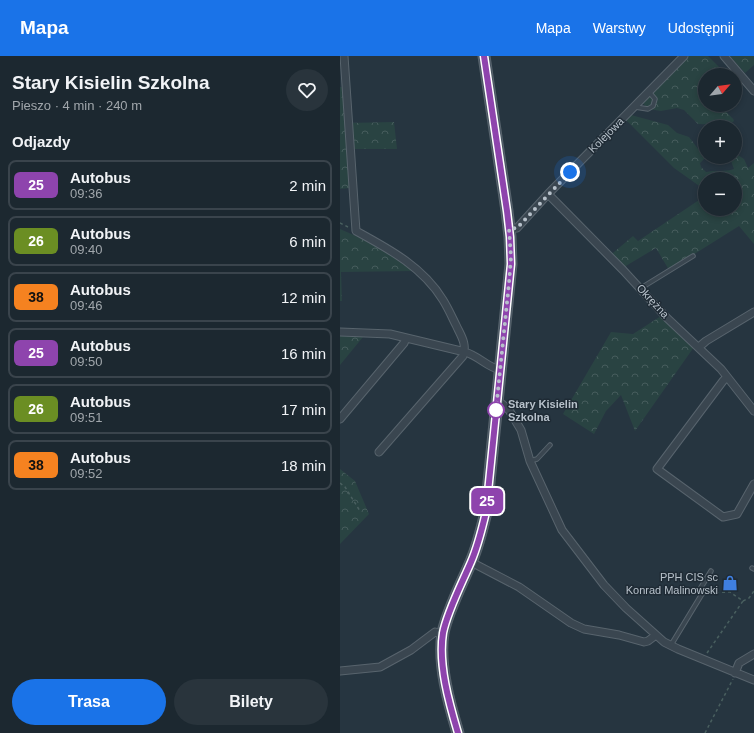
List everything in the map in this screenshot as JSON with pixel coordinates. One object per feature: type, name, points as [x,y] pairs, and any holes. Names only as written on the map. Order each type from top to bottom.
[{"type":"street","points":[[344,56],[356,231],[400,256],[434,287],[444,301],[465,345],[464,356],[379,452]]},
{"type":"street","points":[[458,733],[448,695],[444,672],[442,647],[443,634],[478,545],[486,512],[510,269],[509,229],[484,56]]},
{"type":"street","name":"Kolejowa","points":[[509,229],[517,228],[548,194],[684,56]]},
{"type":"street","points":[[724,56],[754,91]]},
{"type":"street","name":"Okrężna","points":[[548,194],[641,288],[667,318],[699,347],[727,377],[754,411]]},
{"type":"street","points":[[699,347],[706,341],[754,312]]},
{"type":"street","points":[[340,332],[385,334],[406,338],[472,354],[492,368],[501,370]]},
{"type":"street","points":[[340,419],[404,343],[406,338]]},
{"type":"street","points":[[727,377],[657,469],[723,517],[737,514],[754,484]]},
{"type":"street","points":[[497,403],[502,404],[509,410],[517,423],[530,461],[562,530],[604,585],[626,608],[656,635],[671,646],[754,680]]},
{"type":"street","points":[[471,562],[519,587],[561,617],[584,629],[619,635],[644,642],[656,635]]},
{"type":"street","points":[[340,671],[380,667],[411,650],[435,632],[443,634]]},
{"type":"street","points":[[735,673],[739,663],[754,654]]},
{"type":"lane","points":[[634,107],[648,109],[653,106],[656,100],[649,92]]},
{"type":"lane","points":[[641,288],[693,256]]},
{"type":"lane","points":[[530,461],[537,459],[550,445]]},
{"type":"lane","points":[[671,646],[702,594],[700,589],[711,571]]},
{"type":"path","points":[[340,223],[356,231]]},
{"type":"path","points":[[340,482],[345,487],[360,511]]},
{"type":"path","points":[[705,654],[743,601],[749,598],[754,591]]},
{"type":"path","points":[[702,594],[730,592],[743,601]]},
{"type":"path","points":[[705,733],[720,706],[735,673]]},
{"type":"green space","points":[[686,56],[708,56],[720,68],[698,68],[698,112],[727,112],[734,120],[698,120],[698,124],[684,110],[677,108],[661,111],[649,109],[640,101]]},
{"type":"green space","points":[[730,56],[754,56],[754,65],[745,73]]},
{"type":"green space","points":[[340,87],[344,87],[347,123],[394,122],[397,149],[347,149],[350,188],[340,189]]},
{"type":"green space","points":[[631,115],[668,125],[677,133],[689,137],[698,149],[698,164],[700,164],[706,172],[698,172],[698,185],[674,168],[626,120]]},
{"type":"green space","points":[[742,158],[748,168],[754,163],[754,244],[739,226],[669,270],[656,248],[619,270],[607,258],[633,236],[638,241],[698,201],[698,216],[742,216],[742,172],[706,172],[734,169],[732,164],[742,164]]},
{"type":"green space","points":[[340,229],[378,248],[413,271],[341,272],[342,301],[340,301]]},
{"type":"green space","points":[[661,316],[694,347],[635,431],[621,395],[606,411],[594,434],[563,414],[611,332],[633,334]]},
{"type":"green space","points":[[340,335],[363,337],[340,365]]},
{"type":"green space","points":[[340,469],[355,481],[369,514],[340,544]]},
{"type":"bus line","name":"25","points":[[458,733],[448,695],[442,659],[443,634],[444,628],[478,545],[486,512],[511,264],[511,247],[507,211],[484,56]]},
{"type":"place","name":"Stary Kisielin Szkolna","points":[[496,410]]},
{"type":"place","name":"PPH CIS sc Konrad Malinowski","points":[[730,583]]},
{"type":"route","points":[[496,410],[511,257],[509,229],[517,228],[570,172]]}]
